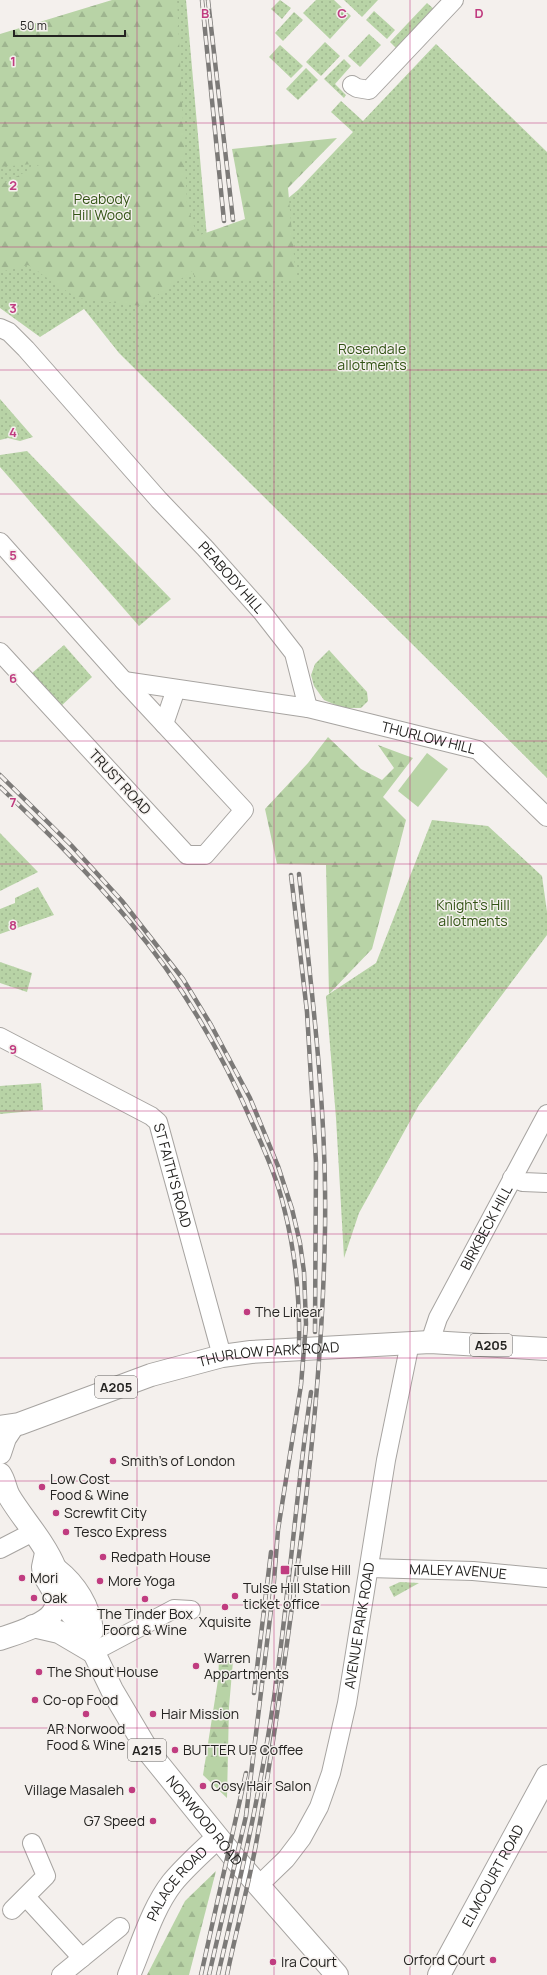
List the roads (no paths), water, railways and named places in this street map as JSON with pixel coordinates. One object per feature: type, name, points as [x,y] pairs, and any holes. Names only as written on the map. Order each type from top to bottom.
[{"type":"main road","name":"THURLOW PARK ROAD","points":[[7,1426],[144,1377],[222,1356],[279,1349],[420,1342],[547,1349]]},
{"type":"main road","points":[[0,1453],[7,1426]]},
{"type":"main road","name":"NORWOOD ROAD","points":[[0,1474],[4,1494],[33,1532],[52,1561],[77,1589],[92,1626],[93,1652],[141,1742],[156,1763],[217,1838],[337,1975]]},
{"type":"main road","name":"NORWOOD ROAD","points":[[52,1561],[61,1589],[59,1598]]},
{"type":"main road","points":[[0,1639],[33,1626],[52,1615],[59,1598],[81,1626],[93,1652]]},
{"type":"main road","points":[[33,1626],[59,1632],[93,1652]]},
{"type":"main road","name":"ELMCOURT ROAD","points":[[439,1975],[547,1776]]},
{"type":"main road","name":"PALACE ROAD","points":[[129,1975],[158,1907],[172,1883],[217,1838]]},
{"type":"street","points":[[352,85],[357,88],[369,90],[454,0]]},
{"type":"street","name":"PEABODY HILL","points":[[0,328],[9,332],[26,349],[159,500],[206,548],[279,634],[294,653],[308,708]]},
{"type":"street","points":[[0,542],[164,724],[176,689]]},
{"type":"street","name":"TRUST ROAD","points":[[0,652],[187,855],[205,855],[244,810],[164,724]]},
{"type":"street","points":[[124,681],[308,708]]},
{"type":"street","name":"THURLOW HILL","points":[[308,708],[478,750],[547,817]]},
{"type":"street","name":"ST FAITH'S ROAD","points":[[0,1037],[151,1116],[158,1122],[222,1356]]},
{"type":"street","name":"BIRKBECK HILL","points":[[420,1342],[438,1318],[547,1114]]},
{"type":"street","points":[[512,1178],[523,1182],[547,1183]]},
{"type":"street","name":"AVENUE PARK ROAD","points":[[258,1886],[286,1859],[302,1838],[315,1816],[325,1791],[348,1703],[386,1460],[420,1342]]},
{"type":"street","points":[[0,1549],[33,1532]]},
{"type":"street","name":"MALEY AVENUE","points":[[369,1568],[473,1571],[547,1578]]},
{"type":"street","points":[[93,1652],[174,1609],[191,1610]]},
{"type":"street","points":[[12,1910],[46,1876],[32,1843]]},
{"type":"street","points":[[26,1897],[82,1958]]},
{"type":"street","points":[[61,1975],[120,1927]]},
{"type":"railway","points":[[202,0],[224,221]]},
{"type":"railway","points":[[208,0],[233,220]]},
{"type":"railway","points":[[0,775],[71,845],[122,901],[183,979],[211,1025],[250,1098],[278,1166],[292,1209],[300,1243],[304,1272],[306,1324],[301,1385],[278,1530],[273,1593],[246,1816],[209,1975]]},
{"type":"railway","points":[[0,787],[83,870],[130,922],[167,970],[184,995],[215,1047],[243,1101],[271,1168],[281,1198],[292,1242],[299,1310],[299,1345]]},
{"type":"railway","points":[[227,1975],[253,1860],[282,1683],[311,1453],[322,1319],[325,1230],[324,1141],[318,1052],[299,874]]},
{"type":"railway","points":[[291,875],[307,1012],[316,1162],[315,1332]]},
{"type":"railway","points":[[218,1975],[251,1826],[272,1714],[311,1392]]},
{"type":"railway","points":[[254,1693],[271,1552]]},
{"type":"railway","points":[[201,1975],[246,1773]]},
{"type":"place","name":"The Linear","points":[[247,1312]]},
{"type":"place","name":"Smith's of London","points":[[113,1461]]},
{"type":"place","name":"Low Cost Food & Wine","points":[[42,1487]]},
{"type":"place","name":"Screwfit City","points":[[56,1513]]},
{"type":"place","name":"Tesco Express","points":[[66,1532]]},
{"type":"place","name":"Redpath House","points":[[103,1557]]},
{"type":"place","name":"Tulse Hill","points":[[285,1570]]},
{"type":"place","name":"Mori","points":[[22,1578]]},
{"type":"place","name":"More Yoga","points":[[100,1581]]},
{"type":"place","name":"Tulse Hill Station ticket office","points":[[235,1596]]},
{"type":"place","name":"Oak","points":[[34,1598]]},
{"type":"place","name":"The Tinder Box Foord & Wine","points":[[145,1599]]},
{"type":"place","name":"Xquisite","points":[[225,1607]]},
{"type":"place","name":"Warren Appartments","points":[[196,1666]]},
{"type":"place","name":"The Shout House","points":[[39,1672]]},
{"type":"place","name":"Co-op Food","points":[[35,1700]]},
{"type":"place","name":"AR Norwood Food & Wine","points":[[86,1714]]},
{"type":"place","name":"Hair Mission","points":[[153,1714]]},
{"type":"place","name":"BUTTER UP Coffee","points":[[175,1750]]},
{"type":"place","name":"Cosy Hair Salon","points":[[203,1786]]},
{"type":"place","name":"Village Masaleh","points":[[132,1790]]},
{"type":"place","name":"G7 Speed","points":[[153,1821]]},
{"type":"place","name":"Orford Court","points":[[493,1960]]},
{"type":"place","name":"Ira Court","points":[[273,1962]]},
{"type":"park label","name":"Peabody Hill Wood","points":[[102,208]]},
{"type":"park label","name":"Rosendale allotments","points":[[372,358]]},
{"type":"park label","name":"Knight's Hill allotments","points":[[473,914]]}]
